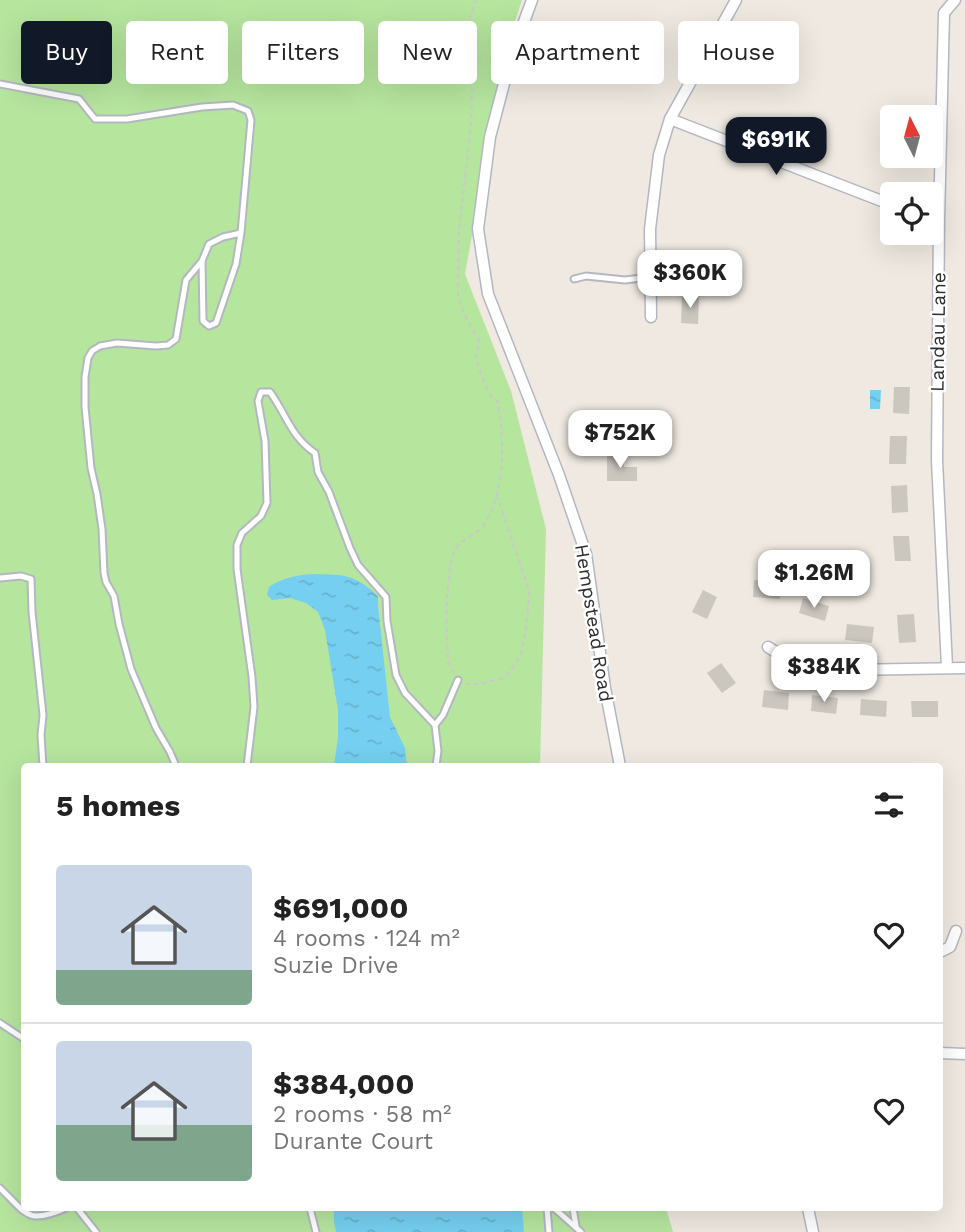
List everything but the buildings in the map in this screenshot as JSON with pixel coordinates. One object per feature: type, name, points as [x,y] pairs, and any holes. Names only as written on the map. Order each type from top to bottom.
[{"type":"street","name":"Hempstead Road","points":[[532,0],[511,57],[490,137],[478,229],[488,294],[559,475],[586,554],[605,688],[619,763]]},
{"type":"street","points":[[651,317],[650,229],[659,155],[670,119],[736,0]]},
{"type":"street","name":"Landau Lane","points":[[937,182],[944,13],[955,0]]},
{"type":"street","points":[[670,119],[880,200]]},
{"type":"street","name":"Landau Lane","points":[[935,245],[937,460],[947,667]]},
{"type":"street","points":[[768,646],[790,662],[849,670],[965,668]]},
{"type":"street","points":[[943,950],[950,947],[957,931]]},
{"type":"street","points":[[943,1053],[965,1054]]},
{"type":"street","points":[[809,1211],[813,1232]]},
{"type":"lane","points":[[0,84],[79,99],[95,119],[127,119],[202,107],[233,106],[248,111],[251,120],[236,264],[216,323],[209,326],[203,321],[202,261]]},
{"type":"lane","points":[[175,763],[156,728],[131,669],[118,624],[114,596],[106,582],[102,529],[88,445],[85,377],[88,358],[92,351],[100,346],[117,343],[168,345],[176,338],[186,280],[202,261],[209,244],[241,233]]},
{"type":"lane","points":[[574,279],[586,276],[625,280],[650,277]]},
{"type":"lane","points":[[247,763],[254,707],[237,569],[237,545],[242,533],[261,516],[267,503],[265,441],[258,401],[264,391],[270,392],[275,399],[293,433],[303,445],[315,453],[318,472],[329,492],[349,548],[358,565],[386,597],[396,675],[405,693],[435,725],[436,763]]},
{"type":"lane","points":[[0,578],[21,576],[31,579],[43,715],[43,763]]},
{"type":"lane","points":[[435,725],[443,715],[458,680]]},
{"type":"lane","points":[[0,1023],[21,1037]]},
{"type":"lane","points":[[0,1180],[0,1189],[21,1209]]},
{"type":"lane","points":[[23,1211],[30,1216],[40,1216],[56,1211]]},
{"type":"lane","points":[[79,1211],[96,1232]]},
{"type":"lane","points":[[311,1211],[316,1232]]},
{"type":"lane","points":[[547,1211],[549,1232]]},
{"type":"lane","points":[[557,1211],[578,1229]]},
{"type":"lane","points":[[574,1211],[578,1229]]},
{"type":"path","points":[[477,0],[468,24],[467,38],[468,46],[477,60],[459,230],[458,297],[479,340],[476,358],[481,375],[490,395],[498,402],[503,456],[497,496],[485,524],[456,547],[449,569],[448,662],[458,680],[465,684],[480,684],[508,674],[521,655],[527,622],[529,590],[497,496]]},
{"type":"green space","points":[[0,0],[522,0],[515,21],[491,21],[491,84],[499,84],[465,274],[511,391],[546,529],[540,763],[21,763],[21,1211],[667,1211],[673,1232],[0,1232]]},
{"type":"water","points":[[870,390],[881,390],[880,409],[870,409]]},
{"type":"water","points":[[314,574],[349,577],[363,583],[378,596],[390,717],[405,748],[407,763],[334,763],[338,710],[325,630],[318,612],[306,603],[290,598],[272,600],[267,595],[269,587],[296,576]]},
{"type":"water","points":[[334,1211],[522,1211],[524,1232],[336,1232]]}]
